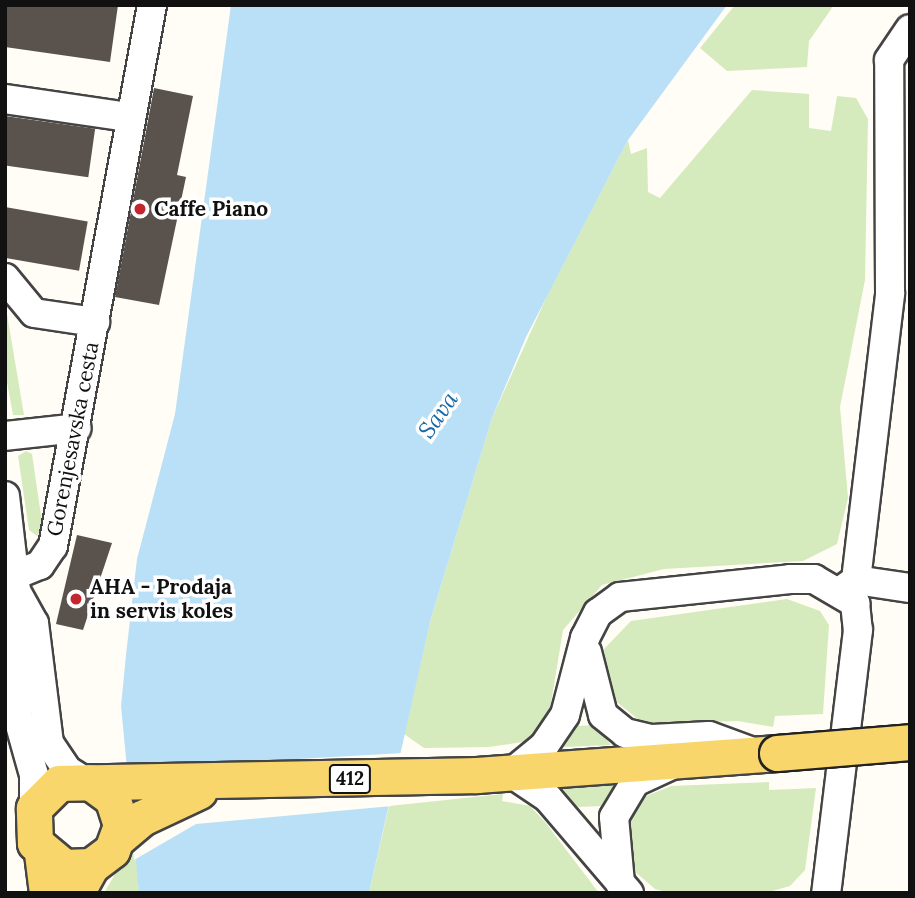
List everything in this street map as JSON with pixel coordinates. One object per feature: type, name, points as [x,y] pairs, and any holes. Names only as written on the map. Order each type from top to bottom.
[{"type":"main road","name":"412","points":[[77,781],[222,783],[494,774],[910,742]]},
{"type":"main road","points":[[47,893],[41,853],[32,832],[34,808],[77,781],[118,811],[118,838]]},
{"type":"main road","name":"412","points":[[41,853],[84,880],[118,838],[169,803],[222,783]]},
{"type":"street","name":"Gorenjesavska cesta","points":[[15,583],[48,558],[77,428],[129,117],[152,5]]},
{"type":"street","points":[[826,893],[858,630],[855,603],[849,586],[890,293],[889,60],[910,29]]},
{"type":"street","points":[[5,99],[129,117]]},
{"type":"street","name":"Gorenjesavska cesta","points":[[5,278],[34,313],[94,322]]},
{"type":"street","points":[[5,436],[77,428]]},
{"type":"street","points":[[5,496],[15,583],[10,635],[20,730],[34,775],[34,808]]},
{"type":"street","points":[[494,774],[544,746],[565,715],[585,638],[598,613],[620,597],[649,591],[790,579],[814,579],[849,586],[910,588]]},
{"type":"street","points":[[15,583],[34,623],[46,729],[55,756],[77,781]]},
{"type":"street","points":[[585,638],[590,680],[603,715],[625,733],[652,739],[709,736],[767,754]]},
{"type":"street","points":[[625,889],[614,817],[622,798],[635,782],[683,759]]},
{"type":"street","points":[[494,774],[548,798],[625,889]]},
{"type":"green space","points":[[735,5],[834,5],[809,41],[807,67],[727,71],[700,48]]},
{"type":"green space","points":[[752,90],[809,94],[809,128],[831,131],[837,96],[856,98],[868,119],[865,280],[840,407],[848,498],[837,544],[803,561],[664,569],[602,585],[563,630],[549,715],[536,732],[523,742],[489,747],[424,748],[404,734],[431,618],[492,418],[547,296],[628,140],[631,154],[647,148],[648,192],[660,198]]},
{"type":"green space","points":[[5,302],[24,415],[13,415],[5,371]]},
{"type":"green space","points":[[26,451],[32,454],[43,529],[37,536],[29,530],[18,456]]},
{"type":"green space","points":[[787,599],[820,611],[829,625],[823,714],[775,716],[773,727],[738,721],[644,724],[608,695],[604,649],[631,621]]},
{"type":"green space","points":[[594,725],[611,745],[564,747],[576,726]]},
{"type":"green space","points":[[769,782],[769,790],[816,788],[805,870],[790,886],[765,893],[670,893],[655,889],[633,870],[625,845],[627,822],[644,797],[671,786]]},
{"type":"green space","points":[[615,785],[603,806],[577,807],[562,788]]},
{"type":"green space","points":[[503,794],[502,801],[530,806],[599,893],[369,893],[389,806]]},
{"type":"green space","points":[[137,849],[139,893],[104,893],[121,864]]},
{"type":"water","name":"Sava","points":[[231,5],[727,5],[628,140],[526,337],[492,418],[431,618],[369,893],[139,893],[121,706],[126,655],[137,559],[175,414]]},
{"type":"pier","points":[[403,753],[392,806],[196,824],[134,860],[125,769]]},
{"type":"building","points":[[5,5],[118,5],[110,62],[5,47]]},
{"type":"building","points":[[154,88],[193,96],[177,175],[186,177],[159,305],[115,297]]},
{"type":"building","points":[[5,116],[95,129],[88,177],[5,165]]},
{"type":"building","points":[[5,207],[88,222],[79,271],[5,258]]},
{"type":"building","name":"AHA - Prodaja in servis koles","points":[[77,535],[112,543],[83,630],[56,624]]},
{"type":"place","name":"Caffe Piano","points":[[140,209]]},
{"type":"place","name":"AHA - Prodaja in servis koles","points":[[76,599]]}]
